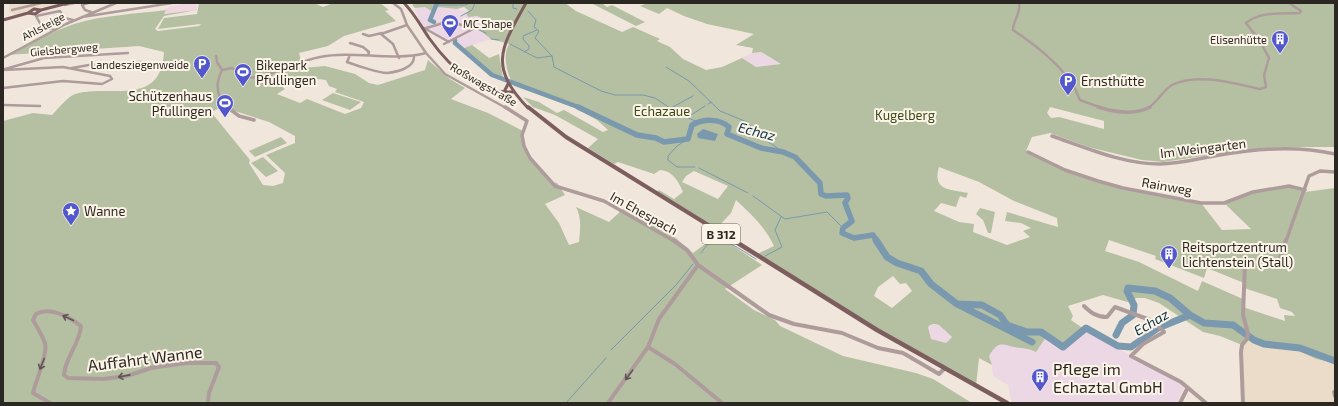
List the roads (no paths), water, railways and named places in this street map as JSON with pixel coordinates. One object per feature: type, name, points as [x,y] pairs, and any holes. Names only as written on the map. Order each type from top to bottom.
[{"type":"main road","points":[[3,20],[34,10],[42,10],[68,3]]},
{"type":"main road","points":[[404,3],[412,10],[423,28],[451,64],[487,89],[496,93],[513,91]]},
{"type":"main road","name":"B 312","points":[[526,3],[503,44],[502,58],[504,72],[508,83],[527,108],[566,137],[843,310],[1007,403]]},
{"type":"main road","points":[[28,13],[36,15],[42,10]]},
{"type":"main road","points":[[504,92],[508,83]]},
{"type":"main road","points":[[496,93],[513,91]]},
{"type":"street","points":[[12,10],[41,3]]},
{"type":"street","points":[[57,6],[74,3]]},
{"type":"street","points":[[88,3],[82,5],[83,8],[91,12]]},
{"type":"street","points":[[106,3],[110,5]]},
{"type":"street","name":"Ahlsteige","points":[[3,58],[74,20],[116,3]]},
{"type":"street","points":[[81,17],[172,3]]},
{"type":"street","name":"Roßwagstraße","points":[[393,3],[401,9],[407,25],[426,53],[445,74],[480,92],[527,121]]},
{"type":"street","points":[[1019,3],[1019,16],[1013,22],[1013,30],[1042,49],[1052,59],[1075,87],[1080,100],[1108,110],[1145,112],[1157,103],[1172,85],[1198,79],[1228,81],[1244,86],[1266,87],[1264,75],[1268,59],[1260,41],[1246,23],[1251,18],[1260,16],[1300,13],[1302,11],[1289,3]]},
{"type":"street","points":[[32,4],[34,10]]},
{"type":"street","points":[[56,30],[42,27],[36,15],[60,11],[64,18],[74,20]]},
{"type":"street","points":[[423,28],[450,21],[473,29],[444,44]]},
{"type":"street","points":[[363,34],[369,36],[407,25]]},
{"type":"street","points":[[423,28],[449,42]]},
{"type":"street","points":[[382,33],[396,49],[399,58]]},
{"type":"street","points":[[350,43],[363,47],[369,52],[368,55]]},
{"type":"street","name":"Gielsbergweg","points":[[3,70],[8,66],[44,58],[128,53]]},
{"type":"street","points":[[222,70],[231,68],[238,70],[240,78],[243,79],[320,56],[350,54],[399,58],[414,57],[426,53]]},
{"type":"street","points":[[350,54],[347,62],[384,73],[411,66],[414,62],[414,57]]},
{"type":"street","points":[[216,56],[217,62],[222,70]]},
{"type":"street","points":[[3,70],[28,68],[71,68],[89,65],[140,62]]},
{"type":"street","points":[[3,88],[70,81],[100,85],[108,83],[112,79],[110,76],[100,76],[71,68]]},
{"type":"street","points":[[222,70],[218,82],[218,97],[222,104],[242,118],[254,120]]},
{"type":"street","points":[[267,73],[282,83],[292,84]]},
{"type":"street","points":[[480,92],[487,89]]},
{"type":"street","points":[[3,105],[39,104],[40,106]]},
{"type":"street","name":"Im Ehespach","points":[[527,121],[522,135],[524,146],[530,158],[555,186],[604,201],[681,246],[698,265],[756,308],[779,320],[842,333],[878,348],[903,353],[939,374],[945,368]]},
{"type":"street","name":"Im Weingarten","points":[[1052,136],[1128,159],[1159,164],[1229,154],[1288,149],[1309,149],[1335,154]]},
{"type":"street","name":"Rainweg","points":[[1028,152],[1077,175],[1117,187],[1201,202],[1224,203],[1253,192],[1289,186],[1305,190]]},
{"type":"street","points":[[1243,403],[1241,352],[1242,345],[1247,339],[1248,333],[1243,315],[1245,264],[1277,267],[1285,251],[1290,228],[1305,190],[1305,183],[1312,173],[1320,171],[1335,172]]},
{"type":"street","points":[[608,403],[648,347],[659,319],[698,265]]},
{"type":"street","points":[[1084,306],[1094,316],[1099,318],[1107,317],[1115,306],[1153,320],[1164,332],[1143,344],[1131,356],[1170,376],[1200,397],[1206,403]]},
{"type":"street","name":"Auffahrt Wanne","points":[[50,403],[33,393],[38,372],[44,361],[46,344],[32,320],[37,313],[46,311],[68,317],[81,326],[80,337],[64,367],[64,375],[68,378],[103,379],[127,376],[151,368],[186,364],[216,363],[219,367],[209,393],[208,403]]},
{"type":"street","points":[[648,347],[675,364],[722,403]]},
{"type":"street","points":[[1180,403],[1187,388]]},
{"type":"water","points":[[703,129],[718,134],[715,141],[698,138],[697,134]]},
{"type":"waterway","name":"Echaz","points":[[434,22],[430,20],[437,3]]},
{"type":"waterway","points":[[435,5],[465,5],[470,3]]},
{"type":"waterway","points":[[461,16],[472,10],[475,3]]},
{"type":"waterway","points":[[513,3],[513,8],[517,9]]},
{"type":"waterway","points":[[528,11],[536,20],[534,27],[539,31],[535,38],[552,56]]},
{"type":"waterway","points":[[479,30],[486,33]]},
{"type":"waterway","points":[[525,52],[529,49],[529,46],[523,39],[523,36],[537,30]]},
{"type":"waterway","points":[[491,39],[499,40]]},
{"type":"waterway","name":"Echaz","points":[[455,40],[455,43],[492,75],[581,108]]},
{"type":"waterway","points":[[510,44],[525,52]]},
{"type":"waterway","points":[[525,52],[537,58],[552,56]]},
{"type":"waterway","points":[[552,56],[554,67],[601,91],[615,95],[643,95],[655,98],[676,112],[697,122]]},
{"type":"waterway","points":[[666,67],[689,81],[711,102]]},
{"type":"waterway","points":[[671,108],[693,96]]},
{"type":"waterway","points":[[711,102],[720,111],[747,122],[764,139],[779,149]]},
{"type":"waterway","points":[[688,117],[705,106]]},
{"type":"waterway","name":"Echaz","points":[[578,107],[637,135],[656,138],[664,142],[688,139],[692,125],[696,123],[711,120],[721,122],[729,127],[727,134],[761,148],[783,152],[795,157],[820,183],[821,194],[826,196],[847,195],[848,198],[845,203],[852,221],[843,228],[842,233],[854,238],[873,235],[877,241]]},
{"type":"waterway","points":[[688,139],[677,146],[668,156],[668,160],[677,167],[695,167]]},
{"type":"waterway","points":[[699,168],[748,193]]},
{"type":"waterway","points":[[753,196],[785,219],[827,212],[843,228]]},
{"type":"waterway","points":[[765,256],[782,247],[775,230],[781,217]]},
{"type":"waterway","points":[[701,253],[709,243],[716,240],[728,243],[756,259]]},
{"type":"waterway","name":"Echaz","points":[[876,240],[887,257],[897,263],[921,271],[931,284],[957,304],[982,305],[1000,315],[1007,325],[1027,332],[1041,332],[1063,347],[1086,328],[1118,346],[1131,347],[1158,328],[1190,315]]},
{"type":"waterway","points":[[611,350],[676,285],[693,264]]},
{"type":"waterway","name":"Echaz","points":[[1116,335],[1122,323],[1133,315],[1134,305],[1127,291],[1128,288],[1155,291],[1170,298],[1190,315]]},
{"type":"waterway","name":"Echaz","points":[[959,305],[1032,342]]},
{"type":"waterway","name":"Echaz","points":[[1190,315],[1204,323],[1233,325],[1254,340],[1264,344],[1300,348],[1335,361]]},
{"type":"waterway","points":[[566,403],[606,358]]},
{"type":"place","name":"MC Shape","points":[[450,38]]},
{"type":"place","name":"Elisenhütte","points":[[1280,54]]},
{"type":"place","name":"Landesziegenweide","points":[[202,79]]},
{"type":"place","name":"Bikepark Pfullingen","points":[[243,87]]},
{"type":"place","name":"Ernsthütte","points":[[1068,96]]},
{"type":"place","name":"Schützenhaus Pfullingen","points":[[225,118]]},
{"type":"place","name":"Wanne","points":[[71,226]]},
{"type":"place","name":"Reitsportzentrum Lichtenstein (Stall)","points":[[1169,269]]},
{"type":"place","name":"Pflege im Echaztal GmbH","points":[[1040,392]]},
{"type":"park label","name":"Echazaue","points":[[662,111]]},
{"type":"park label","name":"Kugelberg","points":[[905,115]]}]
